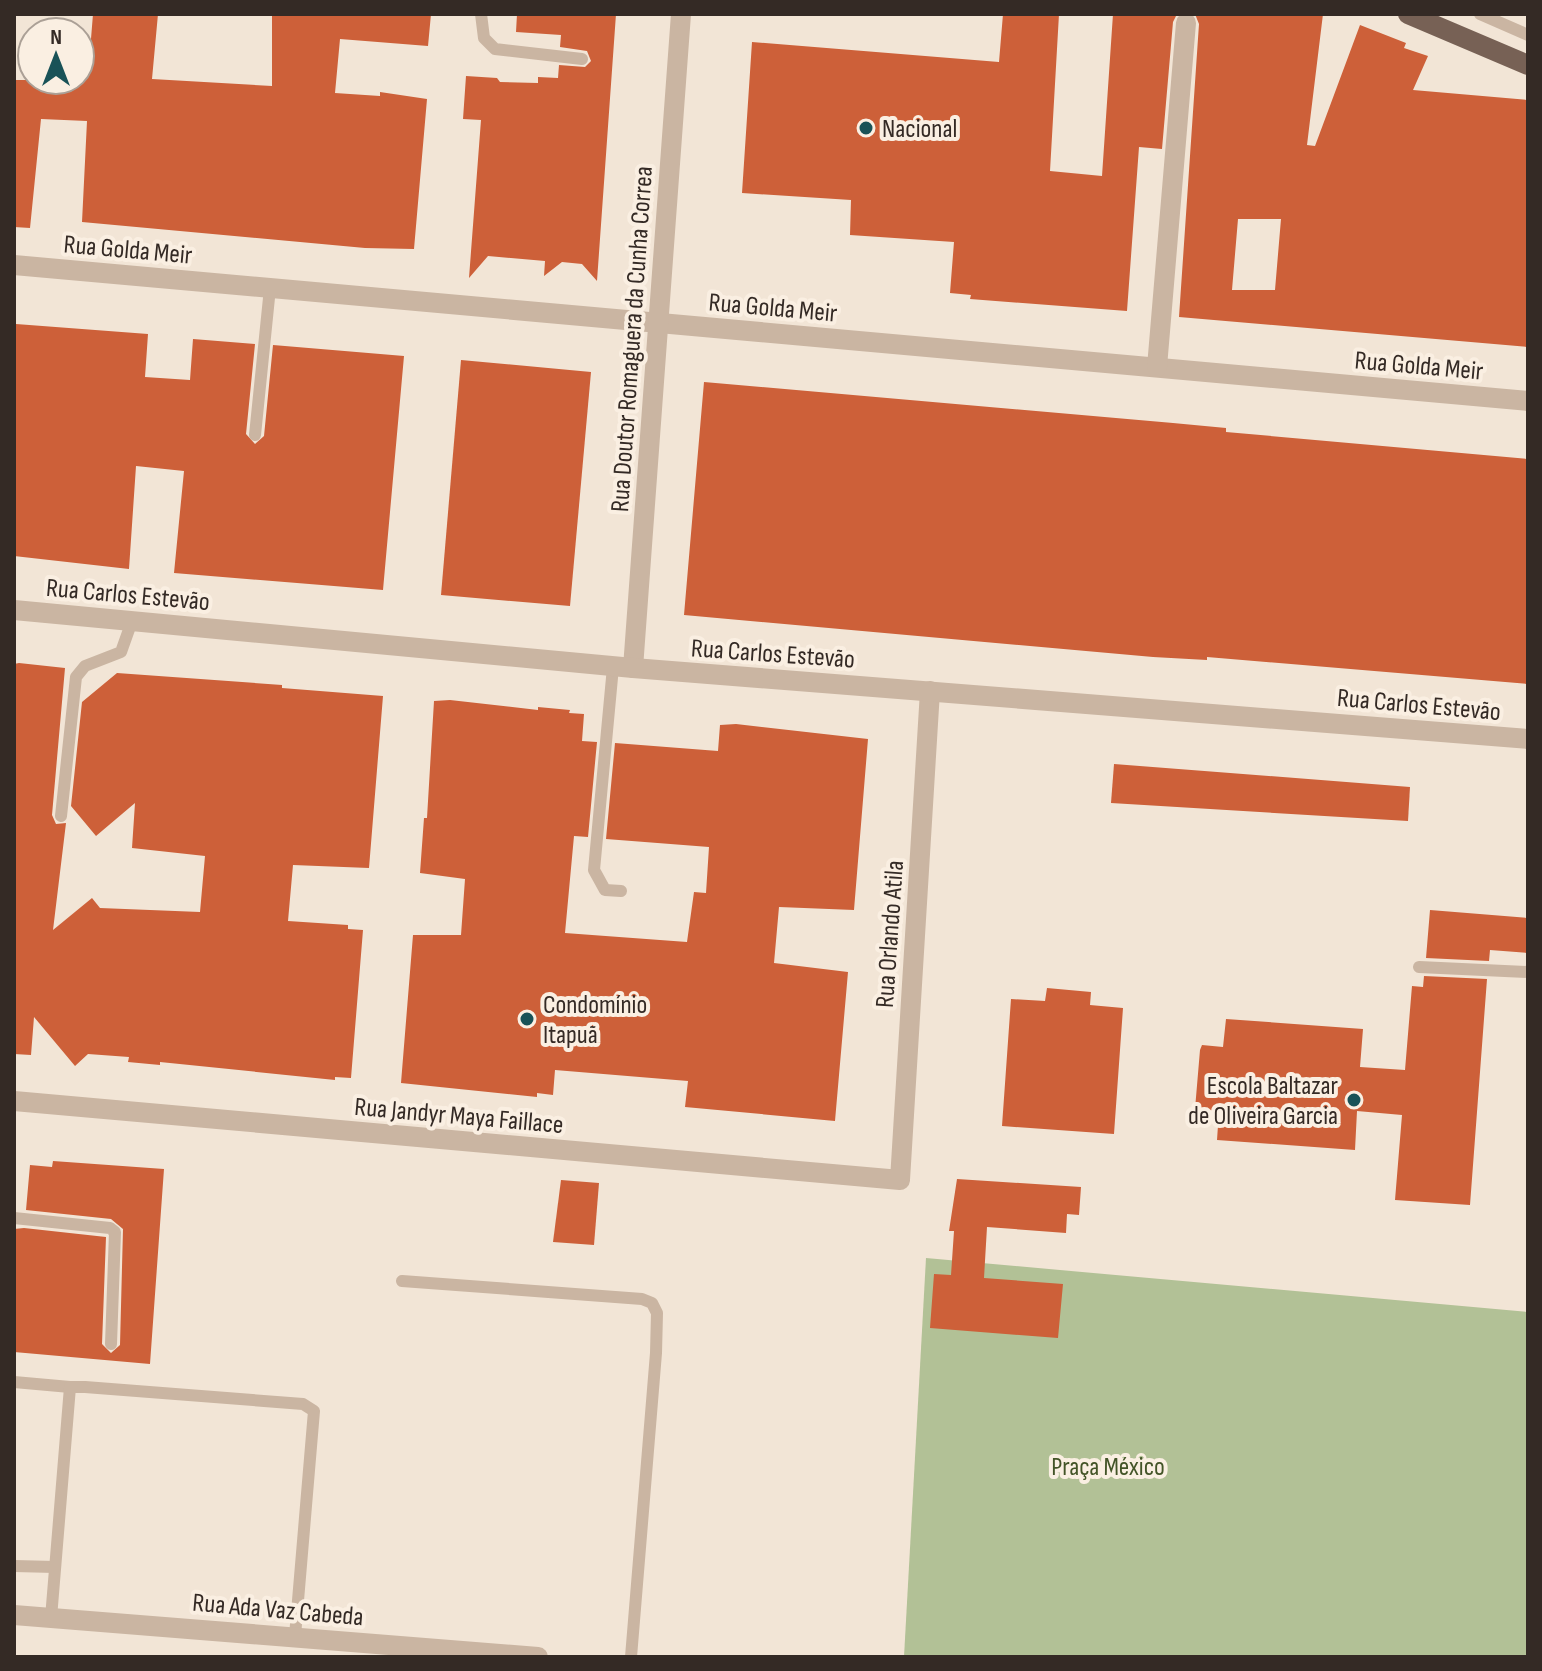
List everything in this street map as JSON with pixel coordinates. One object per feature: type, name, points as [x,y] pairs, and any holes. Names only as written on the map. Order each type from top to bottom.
[{"type":"main road","points":[[1408,14],[1528,65]]},
{"type":"street","name":"Rua Doutor Romaguera da Cunha Correa","points":[[623,668],[659,323],[681,14]]},
{"type":"street","points":[[1157,367],[1186,23]]},
{"type":"street","name":"Rua Golda Meir","points":[[14,265],[1528,401]]},
{"type":"street","name":"Rua Carlos Estevão","points":[[14,610],[623,668],[1528,739]]},
{"type":"street","name":"Rua Orlando Atila","points":[[900,1180],[930,691]]},
{"type":"street","name":"Rua Jandyr Maya Faillace","points":[[14,1101],[900,1180]]},
{"type":"street","name":"Rua Ada Vaz Cabeda","points":[[14,1615],[538,1657]]},
{"type":"lane","points":[[481,14],[484,38],[495,49],[582,59]]},
{"type":"lane","points":[[1480,14],[1528,35]]},
{"type":"lane","points":[[255,435],[270,288]]},
{"type":"lane","points":[[61,816],[76,677],[85,666],[121,652],[132,621]]},
{"type":"lane","points":[[621,891],[605,890],[594,870],[623,668]]},
{"type":"lane","points":[[1419,967],[1528,972]]},
{"type":"lane","points":[[14,1218],[110,1228],[115,1232],[111,1344]]},
{"type":"lane","points":[[402,1281],[642,1299],[652,1303],[657,1313],[656,1353],[631,1657]]},
{"type":"lane","points":[[14,1382],[303,1404],[314,1411],[295,1636]]},
{"type":"lane","points":[[51,1618],[70,1387]]},
{"type":"lane","points":[[14,1566],[55,1567]]},
{"type":"green space","name":"Praça México","points":[[926,1258],[1528,1312],[1528,1657],[904,1657]]},
{"type":"building","points":[[158,14],[152,79],[272,86],[272,14],[431,14],[428,46],[340,39],[335,93],[380,96],[380,92],[427,99],[414,249],[365,248],[82,222],[87,121],[41,119],[30,228],[14,227],[14,80],[16,96],[96,96],[96,16],[93,16]]},
{"type":"building","points":[[517,14],[616,14],[597,281],[582,264],[562,262],[544,276],[545,261],[488,256],[469,278],[481,120],[463,119],[466,76],[497,78],[500,82],[538,83],[538,77],[558,78],[559,65],[585,67],[591,61],[587,51],[560,47],[561,35],[516,32]]},
{"type":"building","points":[[1003,14],[1059,14],[1050,171],[1102,176],[1113,14],[1177,14],[1173,22],[1162,149],[1139,147],[1127,311],[970,299],[971,295],[950,293],[954,242],[850,235],[851,200],[742,193],[752,42],[999,62]]},
{"type":"building","points":[[1195,14],[1323,14],[1307,145],[1315,146],[1360,25],[1406,43],[1404,48],[1428,56],[1413,90],[1528,100],[1528,347],[1179,317],[1199,24]],"holes":[[[1238,219],[1281,219],[1275,290],[1232,290]]]},
{"type":"building","points":[[16,324],[148,334],[145,377],[190,380],[193,339],[255,344],[246,434],[255,444],[264,436],[273,345],[404,356],[383,590],[174,573],[184,471],[136,466],[129,569],[14,556]]},
{"type":"building","points":[[461,360],[591,372],[570,606],[441,595]]},
{"type":"building","points":[[704,382],[1173,423],[1226,428],[1226,432],[1528,459],[1528,684],[1207,657],[1207,660],[1153,657],[684,615]]},
{"type":"building","points":[[14,664],[65,668],[52,815],[56,824],[66,823],[53,930],[92,898],[100,908],[200,912],[205,856],[132,848],[135,803],[96,836],[71,806],[82,702],[117,673],[383,696],[369,868],[293,865],[288,921],[348,925],[348,929],[363,930],[351,1078],[335,1077],[335,1080],[160,1062],[160,1065],[128,1062],[129,1057],[88,1054],[75,1066],[34,1017],[31,1055],[14,1054]]},
{"type":"building","points":[[434,701],[538,710],[538,707],[570,710],[569,713],[584,714],[582,741],[597,742],[588,837],[574,836],[565,933],[687,942],[694,892],[706,893],[709,847],[606,839],[615,743],[718,751],[720,725],[736,724],[868,739],[854,910],[779,907],[774,963],[848,972],[835,1121],[685,1107],[688,1081],[555,1070],[553,1095],[537,1093],[537,1097],[401,1083],[413,935],[461,935],[465,879],[420,873],[424,818],[427,818]]},
{"type":"building","points":[[1114,764],[1410,787],[1408,821],[1111,803]]},
{"type":"building","points":[[1430,910],[1528,918],[1528,953],[1490,950],[1489,961],[1426,958]]},
{"type":"building","points":[[1424,976],[1487,979],[1470,1205],[1395,1200],[1402,1115],[1357,1111],[1355,1150],[1217,1140],[1219,1111],[1195,1109],[1200,1050],[1202,1045],[1223,1047],[1226,1019],[1363,1029],[1360,1067],[1405,1070],[1412,986],[1423,987]]},
{"type":"building","points":[[1047,988],[1091,992],[1090,1005],[1123,1008],[1114,1134],[1002,1126],[1011,999],[1045,1001]]},
{"type":"building","points":[[53,1161],[164,1169],[150,1364],[14,1352],[14,1229],[24,1228],[106,1237],[102,1344],[111,1353],[120,1345],[123,1229],[111,1219],[26,1210],[30,1165],[52,1167]]},
{"type":"building","points":[[957,1179],[1081,1187],[1079,1215],[1067,1214],[1066,1233],[987,1227],[984,1278],[1063,1284],[1058,1338],[930,1328],[934,1274],[951,1275],[954,1231],[949,1231]]},
{"type":"building","points":[[561,1180],[599,1183],[594,1245],[553,1242]]},
{"type":"place","name":"Nacional","points":[[866,128]]},
{"type":"place","name":"Condomínio Itapuã","points":[[527,1019]]},
{"type":"place","name":"Escola Baltazar de Oliveira Garcia","points":[[1354,1100]]}]
